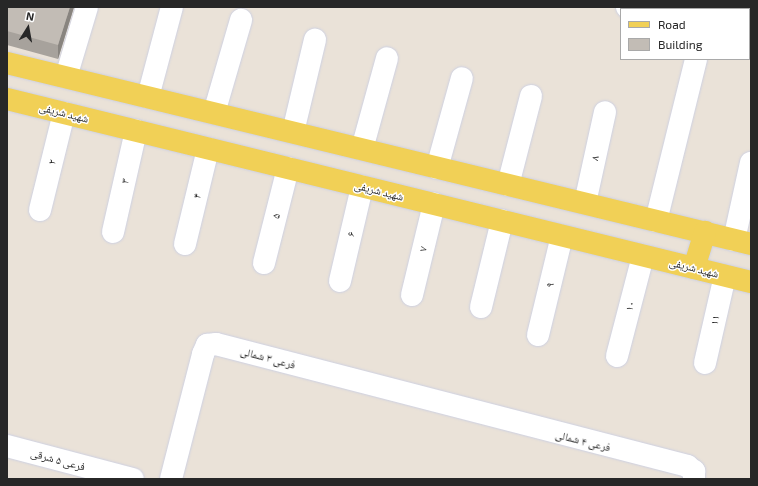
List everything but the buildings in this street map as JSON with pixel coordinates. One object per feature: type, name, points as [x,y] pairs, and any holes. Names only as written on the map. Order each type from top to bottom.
[{"type":"main road","points":[[7,63],[743,242]]},
{"type":"main road","name":"شهید شریفی","points":[[7,99],[751,282]]},
{"type":"main road","points":[[694,268],[705,232]]},
{"type":"street","points":[[66,77],[87,7]]},
{"type":"street","points":[[148,97],[172,7]]},
{"type":"street","points":[[214,113],[241,20]]},
{"type":"street","points":[[293,132],[315,40]]},
{"type":"street","points":[[362,149],[387,58]]},
{"type":"street","points":[[656,221],[696,60]]},
{"type":"street","points":[[437,168],[462,78]]},
{"type":"street","points":[[508,185],[531,96]]},
{"type":"street","name":"۸","points":[[585,203],[606,112]]},
{"type":"street","name":"۲","points":[[40,210],[64,113]]},
{"type":"street","name":"۳","points":[[114,232],[136,131]]},
{"type":"street","name":"۴","points":[[185,244],[208,149]]},
{"type":"street","points":[[743,242],[751,164]]},
{"type":"street","name":"۵","points":[[264,263],[288,168]]},
{"type":"street","name":"۶","points":[[340,281],[362,187]]},
{"type":"street","name":"۷","points":[[412,295],[434,204]]},
{"type":"street","points":[[481,307],[502,221]]},
{"type":"street","name":"۹","points":[[538,335],[562,236]]},
{"type":"street","name":"۱۰","points":[[617,356],[643,256]]},
{"type":"street","name":"۱۱","points":[[704,363],[725,276]]},
{"type":"street","name":"فرعی ۳ شمالی","points":[[171,479],[206,345],[216,344],[464,410]]},
{"type":"street","name":"فرعی ۴ شمالی","points":[[464,410],[687,466],[694,471],[694,479]]},
{"type":"street","name":"فرعی ۵ شرقی","points":[[7,446],[133,479]]},
{"type":"green space","points":[[667,7],[751,7],[751,33],[750,8]]}]
